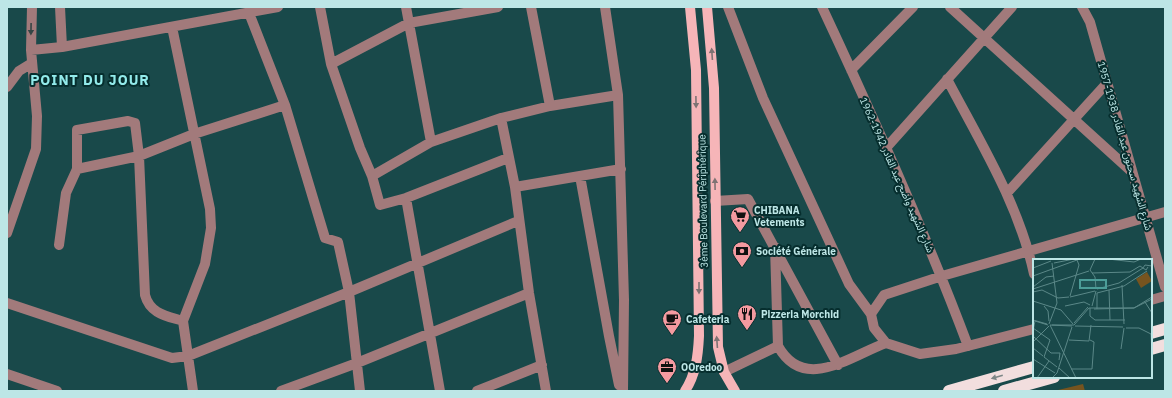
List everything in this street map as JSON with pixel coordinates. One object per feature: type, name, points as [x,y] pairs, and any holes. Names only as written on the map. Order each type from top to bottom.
[{"type":"highway","points":[[1152,333],[1165,329]]},
{"type":"highway","points":[[1152,349],[1165,345]]},
{"type":"highway","points":[[949,391],[1033,367]]},
{"type":"highway","points":[[1004,391],[1050,378]]},
{"type":"main road","name":"3ème Boulevard Périphérique","points":[[685,391],[693,376],[700,336],[696,70],[690,7]]},
{"type":"main road","name":"3ème Boulevard Périphérique","points":[[707,7],[714,88],[717,332],[720,360],[724,372],[735,391]]},
{"type":"street","points":[[8,228],[36,149],[37,116],[31,50],[32,7]]},
{"type":"street","points":[[60,7],[62,48]]},
{"type":"street","points":[[31,50],[62,48],[275,7]]},
{"type":"street","points":[[320,7],[330,64],[360,148],[372,176],[380,205],[406,198],[508,158]]},
{"type":"street","points":[[406,7],[431,142]]},
{"type":"street","points":[[330,64],[409,23],[498,7]]},
{"type":"street","points":[[531,7],[550,106]]},
{"type":"street","points":[[605,7],[618,95],[624,300],[622,391]]},
{"type":"street","points":[[728,7],[762,98],[849,284],[870,314],[874,328],[886,343],[920,354],[968,346],[1033,329]]},
{"type":"street","name":"شارع الشهيد واضح عبد القادر 1942-1962","points":[[822,7],[942,276],[968,346]]},
{"type":"street","points":[[851,70],[913,7]]},
{"type":"street","points":[[950,7],[1132,172]]},
{"type":"street","points":[[886,148],[1012,7]]},
{"type":"street","name":"شارع الشهيد سحنون عبد القادر 1938-1957","points":[[1082,7],[1090,22],[1165,287]]},
{"type":"street","points":[[249,13],[284,105],[325,238],[338,242],[349,292],[360,391]]},
{"type":"street","points":[[172,27],[210,208],[211,228],[205,264],[183,321],[193,391]]},
{"type":"street","points":[[7,87],[19,71],[32,64]]},
{"type":"street","points":[[947,79],[1007,193],[1029,251],[1033,269]]},
{"type":"street","points":[[1007,193],[1107,83]]},
{"type":"street","points":[[372,176],[431,142],[501,118],[550,106],[618,95]]},
{"type":"street","points":[[77,169],[139,156],[194,134],[284,105]]},
{"type":"street","points":[[501,118],[515,187],[518,221],[546,391]]},
{"type":"street","points":[[59,245],[66,193],[77,169],[76,132],[79,129],[128,121],[135,123],[139,156],[145,296],[147,302],[158,313],[183,321]]},
{"type":"street","points":[[515,187],[621,169]]},
{"type":"street","points":[[580,176],[609,336],[622,391]]},
{"type":"street","points":[[406,198],[440,391]]},
{"type":"street","points":[[715,201],[748,199],[838,365]]},
{"type":"street","points":[[870,314],[884,295],[942,276],[1165,212]]},
{"type":"street","points":[[7,303],[172,358],[188,356],[349,292],[518,221]]},
{"type":"street","points":[[775,247],[778,346],[784,358],[810,371],[838,365],[886,343]]},
{"type":"street","points":[[281,391],[357,363],[529,293]]},
{"type":"street","points":[[1152,300],[1165,296]]},
{"type":"street","points":[[724,372],[778,346]]},
{"type":"street","points":[[477,391],[542,365]]},
{"type":"street","points":[[7,374],[57,391]]},
{"type":"shaded area","points":[[1083,384],[1085,391],[1054,391]]},
{"type":"place","name":"CHIBANA Vetements","points":[[740,233]]},
{"type":"place","name":"Société Générale","points":[[742,268]]},
{"type":"place","name":"Pizzeria Morchid","points":[[747,331]]},
{"type":"place","name":"Cafeteria","points":[[672,336]]},
{"type":"place","name":"OOredoo","points":[[667,384]]},
{"type":"district","name":"POINT DU JOUR","points":[[90,80]]}]
